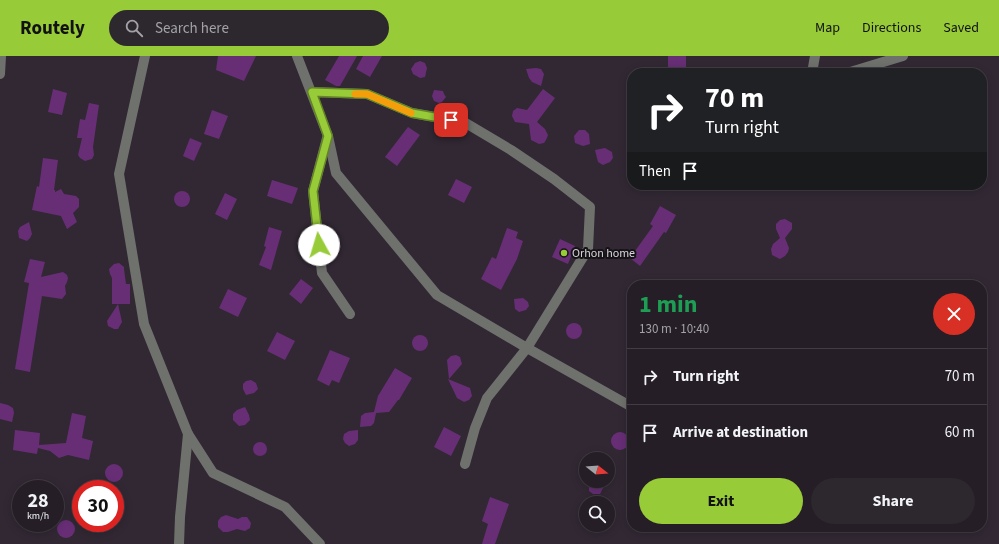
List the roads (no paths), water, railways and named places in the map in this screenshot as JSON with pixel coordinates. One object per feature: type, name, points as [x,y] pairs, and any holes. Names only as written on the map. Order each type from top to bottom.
[{"type":"street","points":[[0,74],[2,56]]},
{"type":"street","points":[[146,56],[119,174],[144,324],[188,434],[213,472],[285,507],[320,544]]},
{"type":"street","points":[[298,56],[328,136],[336,173],[437,295],[627,404]]},
{"type":"street","points":[[813,68],[815,56]]},
{"type":"street","points":[[863,68],[902,56]]},
{"type":"street","points":[[312,92],[367,94],[412,113],[464,122],[554,178],[590,207],[588,249],[527,348],[487,398],[474,428],[464,464]]},
{"type":"street","points":[[328,136],[313,191],[322,273],[350,314]]},
{"type":"street","points":[[179,544],[180,517],[188,434]]},
{"type":"place","name":"Orhon home","points":[[564,253]]}]
